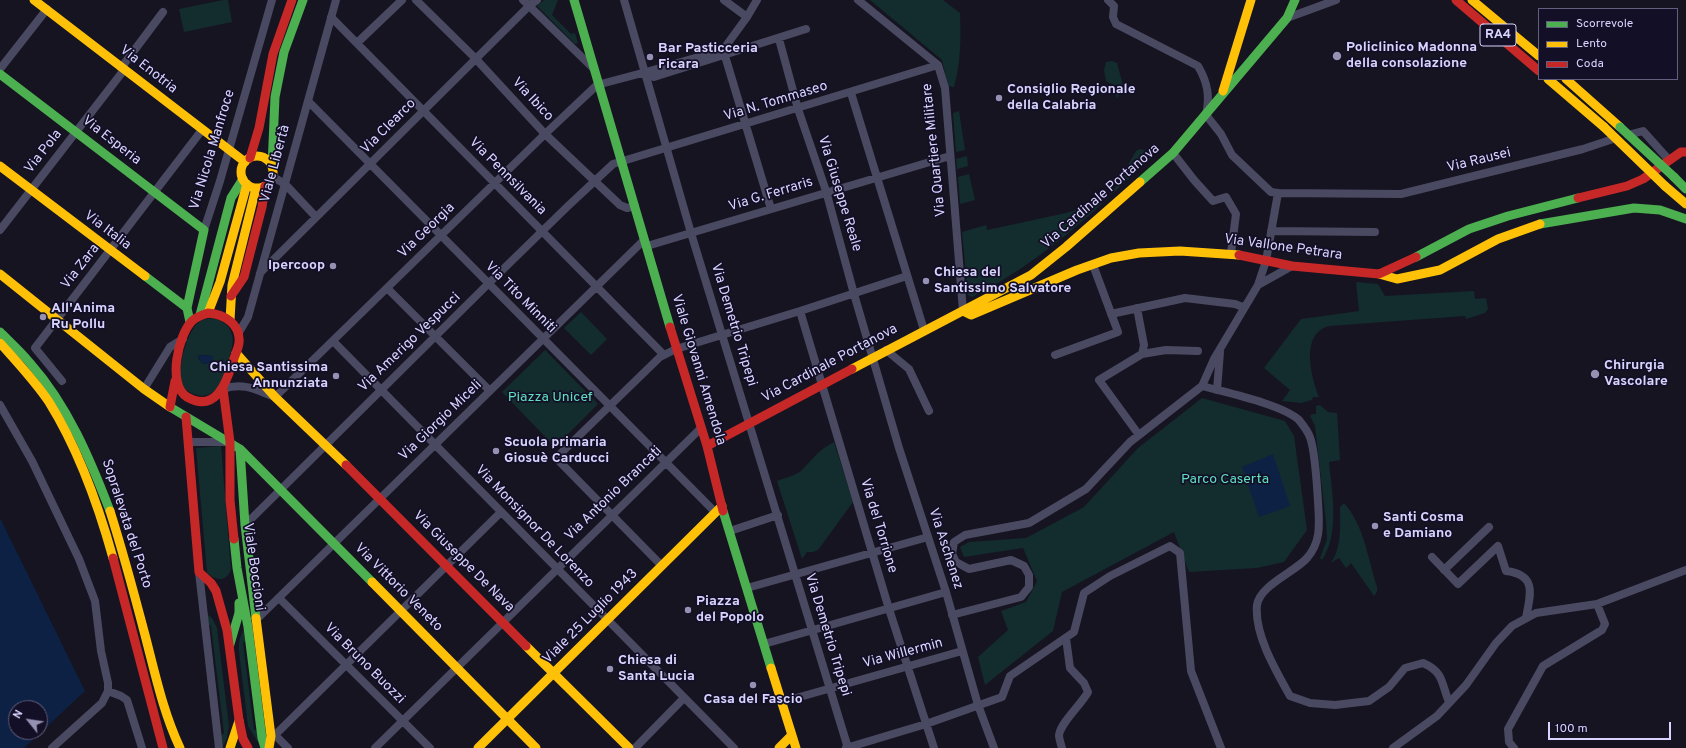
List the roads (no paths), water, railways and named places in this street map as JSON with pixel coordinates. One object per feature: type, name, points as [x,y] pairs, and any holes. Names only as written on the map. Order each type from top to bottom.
[{"type":"main road","name":"Via Enotria","points":[[34,0],[228,150],[247,160]]},
{"type":"main road","name":"Viale Libertà","points":[[245,182],[242,170],[259,128],[273,54],[292,0]]},
{"type":"main road","name":"Viale Libertà","points":[[230,320],[232,285],[261,187],[273,177],[272,167],[275,97],[284,52],[303,0]]},
{"type":"main road","name":"Viale Giovanni Amendola","points":[[574,0],[597,85],[707,446],[722,506],[796,748]]},
{"type":"main road","points":[[1222,97],[1251,0]]},
{"type":"main road","name":"Via Cardinale Portanova","points":[[707,446],[749,422],[1031,275],[1173,153],[1222,97],[1287,18],[1295,0]]},
{"type":"main road","name":"RA4","points":[[1456,0],[1538,70]]},
{"type":"main road","name":"RA4","points":[[1472,0],[1538,55]]},
{"type":"main road","points":[[1232,66],[1240,68],[1249,64]]},
{"type":"main road","name":"Via Esperia","points":[[0,74],[204,230]]},
{"type":"main road","points":[[1549,80],[1604,127],[1665,186],[1686,204]]},
{"type":"main road","points":[[1567,80],[1686,189]]},
{"type":"main road","name":"Via Vallone Petrara","points":[[963,311],[971,315],[1092,265],[1111,258],[1139,253],[1180,250],[1231,253],[1292,266],[1379,274],[1393,270],[1439,243],[1468,230],[1510,215],[1627,186],[1643,179],[1684,150]]},
{"type":"main road","name":"Viale Libertà","points":[[247,160],[263,157],[272,167]]},
{"type":"main road","name":"Via Italia","points":[[0,166],[187,308]]},
{"type":"main road","name":"Viale Libertà","points":[[245,182],[261,187]]},
{"type":"main road","name":"Viale Libertà","points":[[204,314],[231,198],[245,182]]},
{"type":"main road","points":[[1379,274],[1397,279],[1440,270],[1498,239],[1539,224],[1634,208],[1660,210],[1686,219]]},
{"type":"main road","name":"Via Nicola Manfroce","points":[[187,308],[204,230]]},
{"type":"main road","name":"Via Vittorio Veneto","points":[[0,274],[144,389],[170,407],[240,449],[536,748]]},
{"type":"main road","points":[[1031,275],[1044,285]]},
{"type":"main road","points":[[170,407],[175,381],[175,368],[183,339],[190,322],[187,308]]},
{"type":"main road","points":[[175,381],[184,395],[193,400],[202,401],[211,399],[223,389],[239,343],[238,334],[230,320],[223,315],[204,314],[190,322]]},
{"type":"main road","name":"Sopralevata del Porto","points":[[0,332],[12,343],[51,387],[69,416],[102,486],[110,531],[159,692],[180,748]]},
{"type":"main road","points":[[0,343],[22,367],[60,419],[85,469],[110,531],[153,704],[162,748]]},
{"type":"main road","name":"Via Giuseppe De Nava","points":[[236,353],[275,398],[326,444],[629,748]]},
{"type":"main road","name":"Viale Boccioni","points":[[223,389],[230,442],[230,500],[237,568],[248,627],[262,738],[265,748]]},
{"type":"main road","points":[[186,417],[189,442],[191,493],[199,572],[211,583],[216,591],[230,645],[239,720],[243,739],[248,748]]},
{"type":"main road","name":"Viale Boccioni","points":[[240,449],[245,525],[256,620],[273,735],[269,748]]},
{"type":"main road","name":"Viale 25 Luglio 1943","points":[[478,748],[608,621],[722,506]]},
{"type":"main road","points":[[230,645],[239,613],[237,568]]},
{"type":"main road","points":[[230,748],[239,720]]},
{"type":"main road","points":[[779,748],[792,735]]},
{"type":"street","name":"Via Nicola Manfroce","points":[[204,230],[272,0]]},
{"type":"street","name":"Viale Libertà","points":[[238,334],[248,317],[336,0]]},
{"type":"street","points":[[357,43],[402,0]]},
{"type":"street","name":"Via Ibico","points":[[416,0],[475,58],[545,134],[620,205],[627,208],[634,206]]},
{"type":"street","name":"Via Clearco","points":[[260,273],[423,111],[526,3],[536,0]]},
{"type":"street","name":"Via Demetrio Tripepi","points":[[624,0],[646,72],[666,149],[721,334],[778,515],[847,748]]},
{"type":"street","points":[[724,0],[747,17]]},
{"type":"street","points":[[597,85],[723,50],[747,17],[757,0]]},
{"type":"street","name":"Via Quartiere Militare","points":[[858,0],[938,65],[945,88],[963,311]]},
{"type":"street","points":[[952,615],[1021,597],[1029,587],[1029,575],[1024,566],[1011,560],[969,569],[956,562],[952,554],[954,542],[965,535],[1028,523],[1086,489],[1139,435],[1202,386],[1220,347],[1243,307],[1258,285],[1266,261],[1278,193],[1271,192],[1232,156],[1221,134],[1206,115],[1209,99],[1205,78],[1198,66],[1116,24],[1113,17],[1114,6],[1108,0]]},
{"type":"street","points":[[1287,18],[1336,0]]},
{"type":"street","points":[[526,3],[593,69]]},
{"type":"street","points":[[0,69],[46,9]]},
{"type":"street","name":"Via Pola","points":[[0,230],[76,132],[163,12]]},
{"type":"street","name":"Via Pennsilvania","points":[[331,17],[664,355]]},
{"type":"street","points":[[646,72],[654,77],[725,56],[806,29]]},
{"type":"street","name":"Via Giuseppe Reale","points":[[778,39],[798,109],[826,191],[873,358]]},
{"type":"street","points":[[725,56],[771,209]]},
{"type":"street","name":"Via N. Tommaseo","points":[[621,160],[666,149],[938,65]]},
{"type":"street","name":"Via Georgia","points":[[275,398],[494,183],[597,85]]},
{"type":"street","points":[[851,93],[924,330]]},
{"type":"street","name":"Via Tito Minniti","points":[[308,101],[715,512]]},
{"type":"street","name":"Via Zara","points":[[62,381],[35,348],[202,130]]},
{"type":"street","name":"Via Rausei","points":[[1278,193],[1401,194],[1584,149],[1607,140],[1643,131],[1669,160]]},
{"type":"street","points":[[1173,153],[1213,201],[1226,197],[1236,214],[1231,253]]},
{"type":"street","name":"Via G. Ferraris","points":[[646,243],[691,233],[826,191],[950,156]]},
{"type":"street","name":"Via Amerigo Vespucci","points":[[245,525],[380,390],[436,337],[595,180],[621,160]]},
{"type":"street","points":[[273,177],[285,184],[316,217]]},
{"type":"street","points":[[1271,231],[1375,232]]},
{"type":"street","name":"Via Giorgio Miceli","points":[[256,620],[490,392],[542,338],[596,286],[646,243]]},
{"type":"street","points":[[1055,355],[1118,332],[1092,265]]},
{"type":"street","points":[[1258,285],[1292,266]]},
{"type":"street","points":[[662,566],[556,458],[664,355],[676,348],[800,311],[907,276]]},
{"type":"street","points":[[387,288],[490,392]]},
{"type":"street","points":[[1112,314],[1185,298],[1235,304],[1243,307]]},
{"type":"street","points":[[1137,308],[1144,345],[1142,354]]},
{"type":"street","name":"Via del Torrione","points":[[800,311],[889,609],[934,748]]},
{"type":"street","points":[[144,389],[170,347],[183,339]]},
{"type":"street","name":"Via Monsignor De Lorenzo","points":[[333,341],[734,748]]},
{"type":"street","points":[[1217,390],[1220,347]]},
{"type":"street","points":[[886,350],[909,369],[928,411]]},
{"type":"street","points":[[1139,435],[1099,380],[1142,354],[1166,350],[1198,351]]},
{"type":"street","name":"Via Aschenez","points":[[873,358],[946,592],[978,705],[994,748]]},
{"type":"street","name":"Via Giuseppe De Nava","points":[[223,389],[235,385],[249,387],[275,398]]},
{"type":"street","points":[[1202,386],[1282,409],[1299,420],[1310,436],[1317,480],[1319,531],[1317,541],[1306,558],[1269,587],[1257,604],[1258,619],[1266,648],[1290,696],[1310,703],[1335,705],[1369,701],[1389,687],[1405,668],[1423,663],[1437,670],[1441,677],[1449,702]]},
{"type":"street","points":[[0,405],[32,461],[79,559],[95,601],[100,644],[108,683],[108,691],[102,702],[52,748]]},
{"type":"street","name":"Via Antonio Brancati","points":[[375,748],[701,428]]},
{"type":"street","points":[[189,442],[230,442]]},
{"type":"street","points":[[288,748],[273,735],[501,512]]},
{"type":"street","points":[[730,531],[778,515]]},
{"type":"street","points":[[1444,570],[1489,527]]},
{"type":"street","points":[[747,588],[928,537]]},
{"type":"street","points":[[847,748],[926,724],[1002,697],[1010,676],[1074,632],[1084,593],[1110,576],[1170,546],[1180,554],[1191,671],[1221,748]]},
{"type":"street","points":[[1432,557],[1458,584],[1498,546],[1506,571],[1517,573],[1526,578],[1530,588],[1526,618]]},
{"type":"street","points":[[1393,748],[1437,716],[1466,684],[1496,642],[1512,626],[1536,613],[1598,604],[1686,570]]},
{"type":"street","points":[[199,572],[219,748]]},
{"type":"street","points":[[764,644],[946,592]]},
{"type":"street","name":"Via Bruno Buozzi","points":[[279,598],[430,748]]},
{"type":"street","points":[[1514,748],[1509,742],[1508,729],[1543,666],[1602,630],[1605,624],[1598,604]]},
{"type":"street","points":[[1062,748],[1059,737],[1062,727],[1082,704],[1088,692],[1084,683],[1070,668],[1066,638]]},
{"type":"street","name":"Via Willermin","points":[[782,702],[962,651]]},
{"type":"street","points":[[108,691],[121,696],[126,700],[142,748]]},
{"type":"street","points":[[635,748],[684,698]]},
{"type":"water","points":[[198,355],[214,356],[211,362],[207,364],[201,363]]},
{"type":"water","points":[[1273,454],[1290,506],[1259,517],[1242,467]]},
{"type":"water","points":[[0,518],[85,691],[48,726],[48,700],[8,700],[8,740],[33,740],[24,748],[0,748]]},
{"type":"place","name":"Policlinico Madonna della consolazione","points":[[1337,56]]},
{"type":"place","name":"Bar Pasticceria Ficara","points":[[650,57]]},
{"type":"place","name":"Consiglio Regionale della Calabria","points":[[999,98]]},
{"type":"place","name":"Ipercoop","points":[[333,266]]},
{"type":"place","name":"Chiesa del Santissimo Salvatore","points":[[926,281]]},
{"type":"place","name":"All'Anima Ru Pollu","points":[[43,317]]},
{"type":"place","name":"Chirurgia Vascolare","points":[[1595,374]]},
{"type":"place","name":"Chiesa Santissima Annunziata","points":[[336,376]]},
{"type":"place","name":"Scuola primaria Giosuè Carducci","points":[[496,451]]},
{"type":"place","name":"Santi Cosma e Damiano","points":[[1375,526]]},
{"type":"place","name":"Piazza del Popolo","points":[[688,610]]},
{"type":"place","name":"Chiesa di Santa Lucia","points":[[610,669]]},
{"type":"place","name":"Casa del Fascio","points":[[753,685]]},
{"type":"park label","name":"Piazza Unicef","points":[[550,398]]},
{"type":"park label","name":"Parco Caserta","points":[[1225,480]]}]
